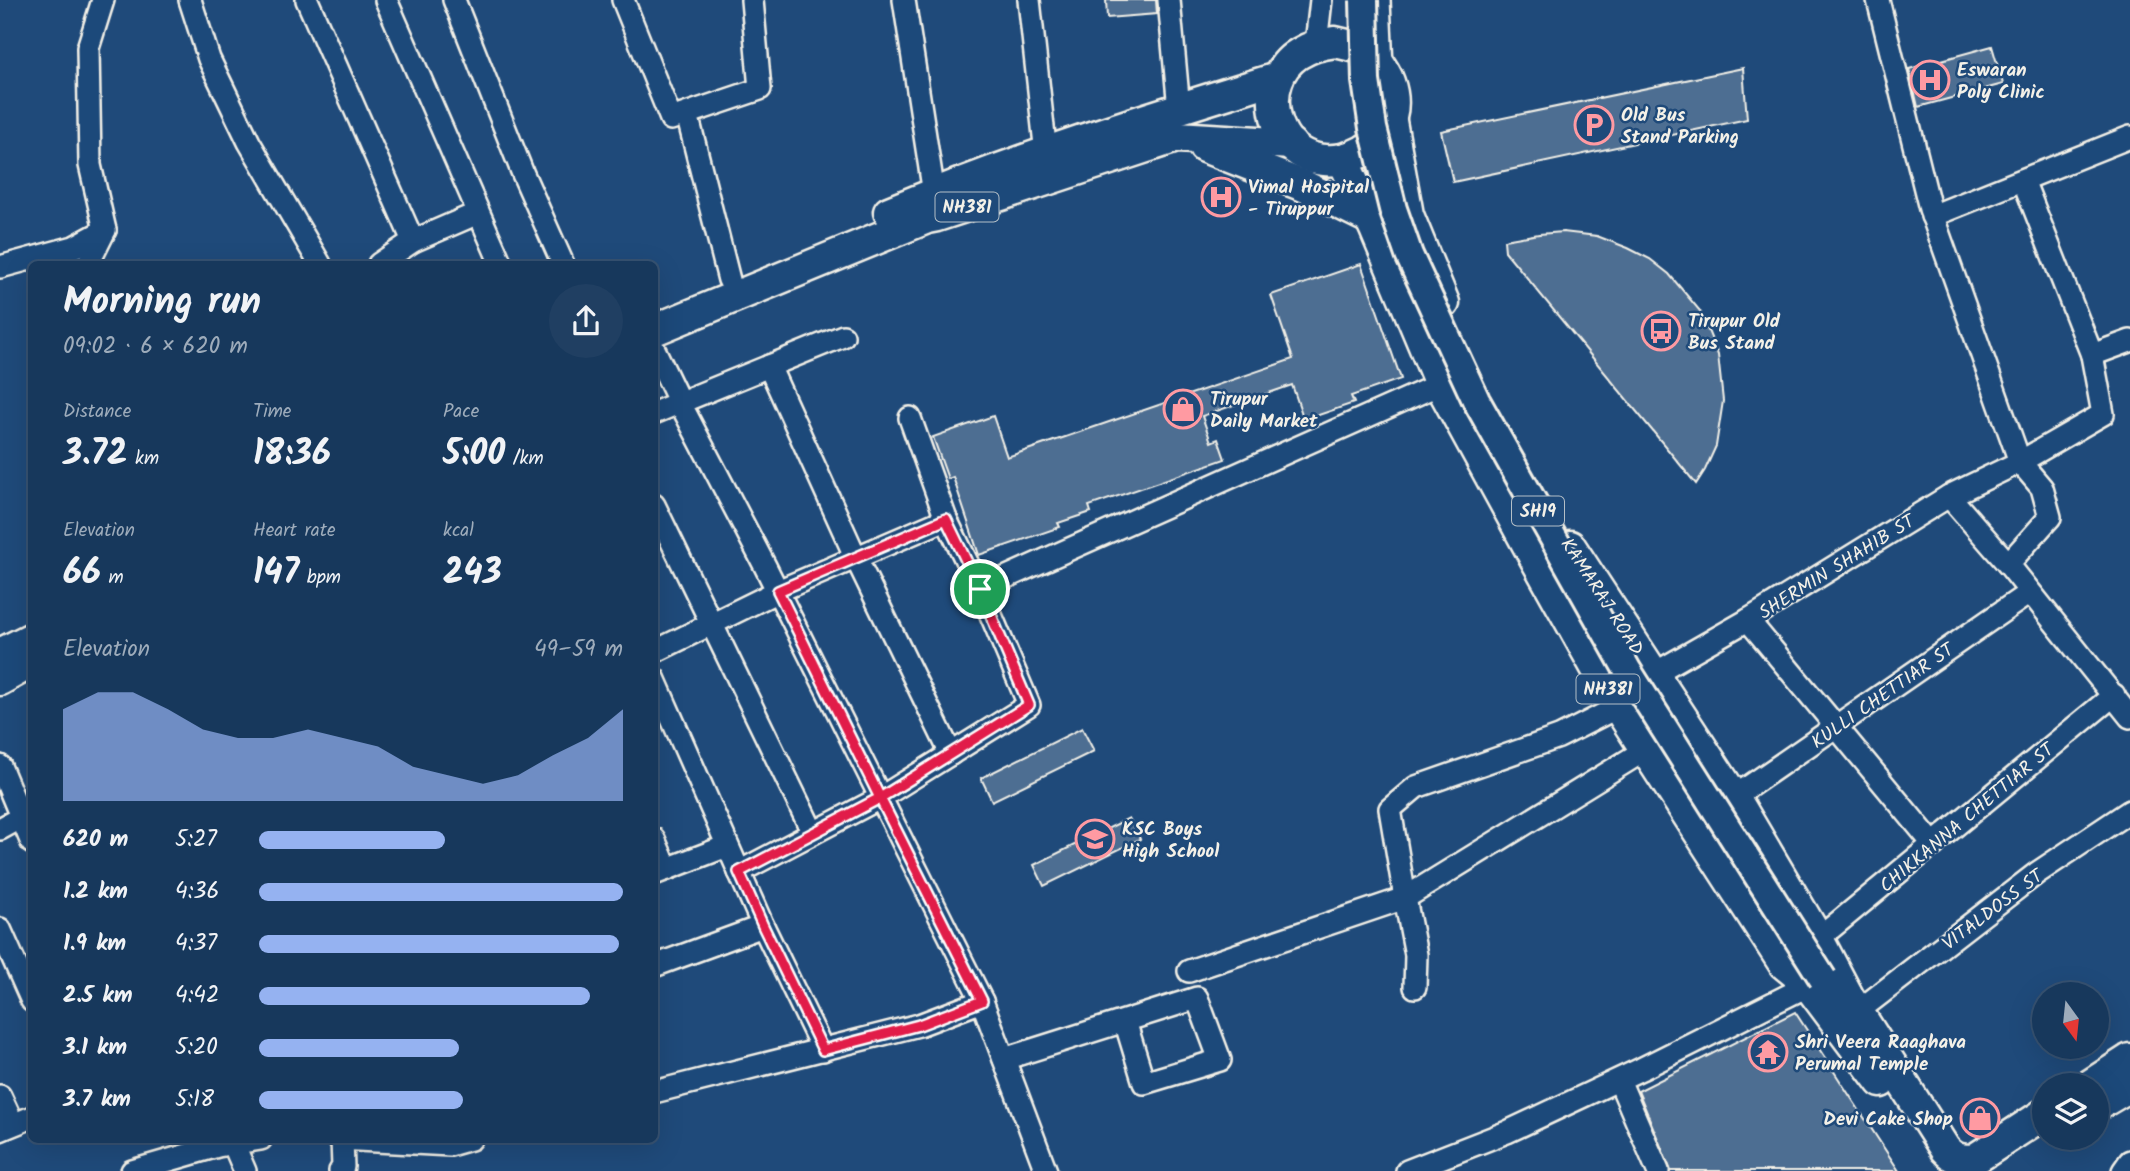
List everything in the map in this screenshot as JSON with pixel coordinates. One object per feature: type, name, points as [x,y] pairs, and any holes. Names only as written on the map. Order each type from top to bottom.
[{"type":"highway","points":[[1291,144],[1280,130],[1274,114],[1273,96],[1278,78],[1287,63],[1316,44],[1335,42],[1369,50],[1381,67]]},
{"type":"highway","name":"NH381","points":[[1381,67],[1389,82],[1392,99],[1390,116]]},
{"type":"highway","name":"NH381","points":[[658,312],[729,280],[936,204],[1178,122],[1278,78]]},
{"type":"highway","points":[[1343,160],[1373,145],[1384,131],[1390,116]]},
{"type":"highway","name":"KAMARAJ ROAD","points":[[1390,116],[1408,215],[1436,284],[1516,454],[1579,560],[1734,797],[1818,939],[1857,1012]]},
{"type":"highway","name":"NH381","points":[[658,328],[927,218],[936,204],[1046,154],[1178,122],[1291,144],[1315,158],[1343,160],[1371,219],[1440,384],[1618,707],[1784,964],[1809,977],[1949,1171]]},
{"type":"highway","points":[[1178,122],[1371,219],[1408,215]]},
{"type":"highway","name":"NH381","points":[[1857,1012],[1945,1149],[1953,1157],[1975,1159],[2032,1122]]},
{"type":"highway","points":[[2108,1073],[2130,1059]]},
{"type":"highway","points":[[2109,1098],[2130,1086]]},
{"type":"highway","points":[[1986,1171],[2032,1144]]},
{"type":"main road","name":"SH19","points":[[1350,0],[1353,83],[1360,135],[1375,199],[1397,258],[1469,411],[1623,693],[1809,977]]},
{"type":"main road","name":"SH19","points":[[1364,0],[1366,81],[1373,128],[1393,209],[1409,255],[1476,400],[1628,671],[1809,977]]},
{"type":"street","points":[[90,261],[105,230],[90,165],[88,48],[103,0]]},
{"type":"street","points":[[190,0],[209,58],[249,142],[318,261]]},
{"type":"street","points":[[307,0],[413,241]]},
{"type":"street","points":[[386,0],[500,261]]},
{"type":"street","points":[[454,0],[523,174],[562,261]]},
{"type":"street","points":[[623,0],[671,119],[760,89],[752,0]]},
{"type":"street","points":[[904,0],[936,204]]},
{"type":"street","points":[[1029,0],[1046,154]]},
{"type":"street","points":[[1169,0],[1178,122]]},
{"type":"street","points":[[1316,44],[1321,0]]},
{"type":"street","points":[[1379,0],[1381,67]]},
{"type":"street","points":[[1878,0],[1932,216],[2020,462],[2042,488],[2050,517],[2008,564]]},
{"type":"street","points":[[687,114],[729,280]]},
{"type":"street","points":[[1932,216],[2130,137]]},
{"type":"street","points":[[2023,180],[2092,355],[2130,341]]},
{"type":"street","points":[[383,261],[413,241],[478,213]]},
{"type":"street","points":[[0,267],[74,247],[105,230]]},
{"type":"street","points":[[658,411],[844,336]]},
{"type":"street","name":"SHERMIN SHAHIB ST","points":[[1655,673],[1748,620],[1949,496],[2020,462],[2103,414],[2092,355]]},
{"type":"street","points":[[658,357],[778,591],[982,1001],[1046,1171]]},
{"type":"street","points":[[769,366],[856,558],[951,754]]},
{"type":"street","points":[[980,589],[1440,384]]},
{"type":"street","points":[[739,872],[880,798],[1029,705],[980,589],[946,519],[910,418]]},
{"type":"street","points":[[1949,496],[2008,564],[2130,717]]},
{"type":"street","points":[[658,513],[813,833]]},
{"type":"street","points":[[658,650],[778,591],[946,519]]},
{"type":"street","name":"KULLI CHETTIAR ST","points":[[1734,797],[2029,593]]},
{"type":"street","points":[[1748,620],[1934,845]]},
{"type":"street","points":[[658,687],[763,926],[823,1050]]},
{"type":"street","name":"CHIKKANNA CHETTIAR ST","points":[[1818,939],[2114,695]]},
{"type":"street","points":[[1415,987],[1416,955],[1390,809],[1416,787],[1559,737],[1618,707]]},
{"type":"street","points":[[1189,971],[1405,898],[1645,750]]},
{"type":"street","points":[[0,766],[28,835]]},
{"type":"street","name":"VITALDOSS ST","points":[[1857,1012],[2037,873],[2130,810]]},
{"type":"street","points":[[0,829],[20,818]]},
{"type":"street","points":[[661,872],[727,846]]},
{"type":"street","points":[[658,965],[763,926]]},
{"type":"street","points":[[0,929],[28,992]]},
{"type":"street","points":[[1407,1171],[1507,1132],[1619,1080],[1809,977]]},
{"type":"street","points":[[1004,1059],[1197,998],[1220,1060],[1144,1083],[1125,1021]]},
{"type":"street","points":[[658,1092],[919,1025],[982,1001]]},
{"type":"street","points":[[1619,1080],[1658,1171]]},
{"type":"street","points":[[0,1096],[15,1124]]},
{"type":"street","points":[[132,1171],[237,1143]]},
{"type":"street","points":[[245,1171],[248,1143]]},
{"type":"street","points":[[340,1171],[343,1167],[341,1143]]},
{"type":"street","points":[[428,1143],[454,1143]]},
{"type":"street","points":[[2123,1171],[2130,1161]]},
{"type":"building","points":[[1106,0],[1156,0],[1157,14],[1107,18]]},
{"type":"building","points":[[1992,46],[2003,84],[1918,107],[1909,69]]},
{"type":"building","name":"Old Bus Stand Parking","points":[[1743,68],[1747,119],[1453,182],[1441,131]]},
{"type":"building","points":[[1563,232],[1597,236],[1650,259],[1669,274],[1700,311],[1718,355],[1723,401],[1716,446],[1696,484],[1505,251],[1504,240]]},
{"type":"building","name":"Tirupur Daily Market","points":[[1361,264],[1401,379],[1351,396],[1354,403],[1304,420],[1292,385],[1202,416],[1211,442],[1218,439],[1225,459],[1089,506],[1091,512],[1058,523],[1060,527],[979,555],[953,477],[948,479],[933,437],[993,416],[1007,457],[1293,359],[1271,295]]},
{"type":"building","points":[[1082,728],[1094,751],[992,801],[981,778]]},
{"type":"building","points":[[1129,818],[1140,839],[1044,886],[1034,865]]},
{"type":"building","name":"Shri Veera Raaghava Perumal Temple","points":[[1795,1012],[1899,1171],[1671,1171],[1638,1091]]},
{"type":"place","name":"Eswaran Poly Clinic","points":[[1930,80]]},
{"type":"place","name":"Old Bus Stand Parking","points":[[1594,125]]},
{"type":"place","name":"Vimal Hospital - Tiruppur","points":[[1221,197]]},
{"type":"place","name":"Tirupur Old Bus Stand","points":[[1661,331]]},
{"type":"place","name":"Tirupur Daily Market","points":[[1183,409]]},
{"type":"place","name":"KSC Boys High School","points":[[1095,839]]},
{"type":"place","name":"Shri Veera Raaghava Perumal Temple","points":[[1768,1052]]},
{"type":"place","name":"Devi Cake Shop","points":[[1980,1118]]},
{"type":"route","points":[[980,589],[946,519],[778,591],[880,798],[739,872],[823,1050],[919,1025],[982,1001],[880,798],[1029,705],[980,589]]}]
